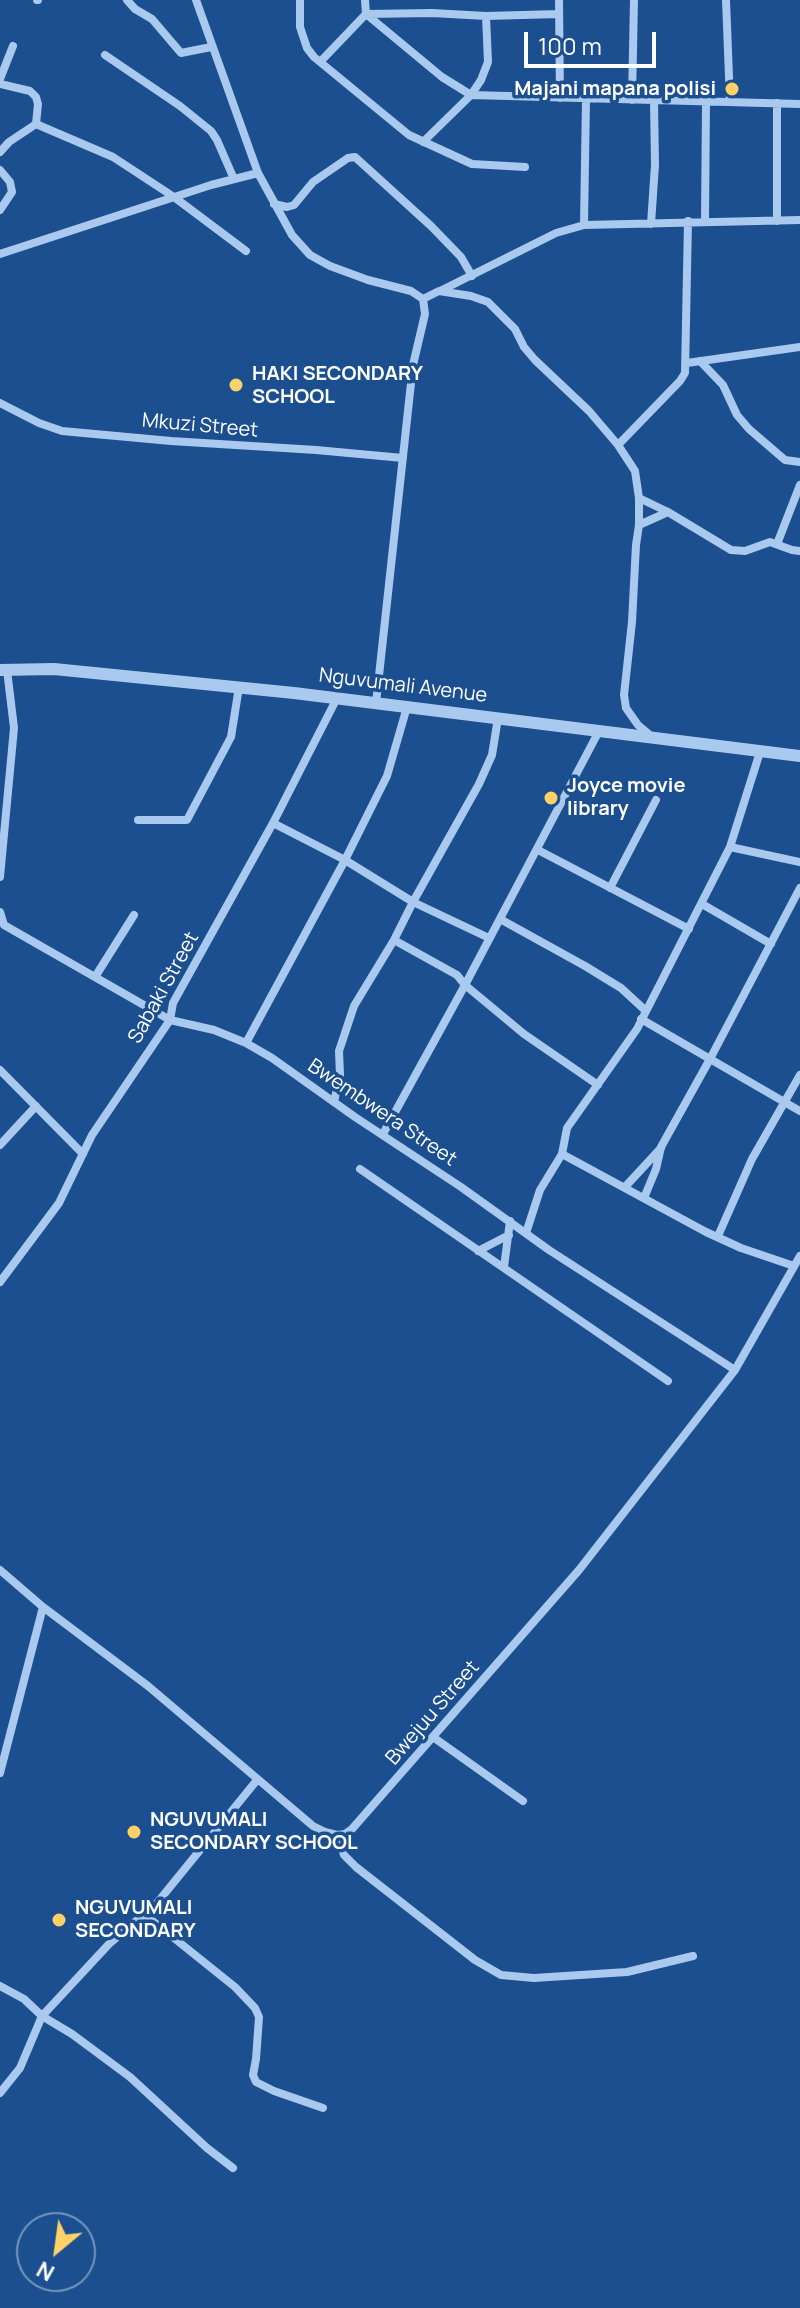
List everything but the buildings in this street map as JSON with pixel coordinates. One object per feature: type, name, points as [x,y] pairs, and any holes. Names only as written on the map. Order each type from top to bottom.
[{"type":"street","points":[[127,0],[152,19],[181,53],[211,47]]},
{"type":"street","points":[[196,0],[258,173],[292,235],[310,255],[330,266],[411,291],[423,299],[425,314],[413,365],[376,703]]},
{"type":"street","points":[[300,0],[300,27],[307,48],[409,135],[472,164],[525,167]]},
{"type":"street","points":[[365,0],[366,14],[442,77],[471,95],[800,104]]},
{"type":"street","points":[[559,0],[560,98]]},
{"type":"street","points":[[632,100],[634,0]]},
{"type":"street","points":[[726,0],[730,102]]},
{"type":"street","points":[[321,61],[366,14],[559,14]]},
{"type":"street","points":[[423,142],[471,95],[481,80],[488,62],[486,16]]},
{"type":"street","points":[[13,46],[0,82],[30,91],[36,97],[36,124]]},
{"type":"street","points":[[105,55],[211,131],[234,179]]},
{"type":"street","points":[[584,225],[586,99]]},
{"type":"street","points":[[651,224],[655,165],[654,101]]},
{"type":"street","points":[[705,221],[706,102]]},
{"type":"street","points":[[777,103],[777,221]]},
{"type":"street","points":[[0,152],[36,124]]},
{"type":"street","points":[[36,124],[113,157],[174,197],[246,251]]},
{"type":"street","points":[[274,204],[294,205],[313,182],[348,158],[355,157],[431,226],[461,257],[472,276]]},
{"type":"street","points":[[0,170],[10,182],[12,192],[0,210]]},
{"type":"street","points":[[0,254],[258,173]]},
{"type":"street","points":[[423,299],[556,233],[584,225],[800,220]]},
{"type":"street","points":[[618,445],[685,373],[688,221]]},
{"type":"street","points":[[439,291],[488,302],[515,329],[535,360],[589,411],[635,471],[639,525],[624,695],[626,708],[632,717],[655,739]]},
{"type":"street","points":[[687,363],[800,347]]},
{"type":"street","points":[[700,361],[723,385],[737,415],[749,429],[785,460],[800,462]]},
{"type":"street","name":"Mkuzi Street","points":[[1,405],[62,431],[403,458]]},
{"type":"street","points":[[777,544],[800,485]]},
{"type":"street","points":[[639,498],[731,550],[745,551],[762,544],[777,544],[800,551]]},
{"type":"street","points":[[639,525],[668,512]]},
{"type":"street","name":"Nguvumali Avenue","points":[[4,670],[54,669],[239,687],[800,756]]},
{"type":"street","points":[[0,877],[14,728],[4,670]]},
{"type":"street","points":[[138,820],[187,820],[231,737],[239,687]]},
{"type":"street","name":"Sabaki Street","points":[[0,1282],[59,1203],[92,1135],[170,1020],[173,1003],[273,823],[337,698]]},
{"type":"street","points":[[246,1043],[387,776],[407,707]]},
{"type":"street","points":[[334,1102],[341,1072],[339,1051],[354,1006],[394,940],[479,784],[492,755],[498,718]]},
{"type":"street","points":[[383,1134],[538,850],[599,731]]},
{"type":"street","points":[[526,1233],[540,1190],[562,1154],[567,1128],[643,1015],[730,847],[760,752]]},
{"type":"street","points":[[610,888],[656,800]]},
{"type":"street","points":[[273,823],[345,860],[413,902],[489,938]]},
{"type":"street","points":[[730,847],[800,862]]},
{"type":"street","points":[[538,850],[689,929]]},
{"type":"street","points":[[625,1187],[661,1147],[800,888]]},
{"type":"street","points":[[702,904],[771,944]]},
{"type":"street","name":"Bwembwera Street","points":[[0,912],[2,929],[170,1020],[214,1030],[272,1058],[526,1233],[735,1370]]},
{"type":"street","points":[[95,977],[134,915]]},
{"type":"street","points":[[500,919],[621,988],[643,1015],[710,1059],[800,1111]]},
{"type":"street","points":[[394,940],[457,975],[535,1042],[598,1085]]},
{"type":"street","points":[[0,1070],[83,1154]]},
{"type":"street","points":[[718,1236],[752,1159],[800,1075]]},
{"type":"street","points":[[0,1145],[36,1106]]},
{"type":"street","points":[[644,1198],[661,1147]]},
{"type":"street","points":[[562,1154],[706,1232],[794,1266]]},
{"type":"street","points":[[360,1169],[668,1381]]},
{"type":"street","points":[[504,1267],[510,1221]]},
{"type":"street","points":[[478,1251],[509,1235]]},
{"type":"street","name":"Bwejuu Street","points":[[337,1835],[352,1829],[579,1570],[735,1370],[800,1256]]},
{"type":"street","points":[[0,1570],[43,1607],[138,1678],[313,1826],[337,1835],[344,1855],[356,1867],[475,1960],[501,1975],[534,1978],[627,1972],[693,1956]]},
{"type":"street","points":[[0,1773],[43,1607]]},
{"type":"street","points":[[433,1737],[523,1801]]},
{"type":"street","points":[[0,2093],[20,2068],[42,2016],[109,1944],[157,1903],[257,1780]]},
{"type":"street","points":[[144,1914],[235,1987],[255,2008],[259,2017],[253,2075],[256,2082],[323,2108]]},
{"type":"street","points":[[0,1986],[24,1999],[42,2016],[130,2077],[233,2168]]},
{"type":"place","name":"Majani mapana polisi","points":[[732,89]]},
{"type":"place","name":"HAKI SECONDARY SCHOOL","points":[[236,385]]},
{"type":"place","name":"Joyce movie library","points":[[551,798]]},
{"type":"place","name":"NGUVUMALI SECONDARY SCHOOL","points":[[134,1832]]},
{"type":"place","name":"NGUVUMALI SECONDARY","points":[[59,1920]]}]
